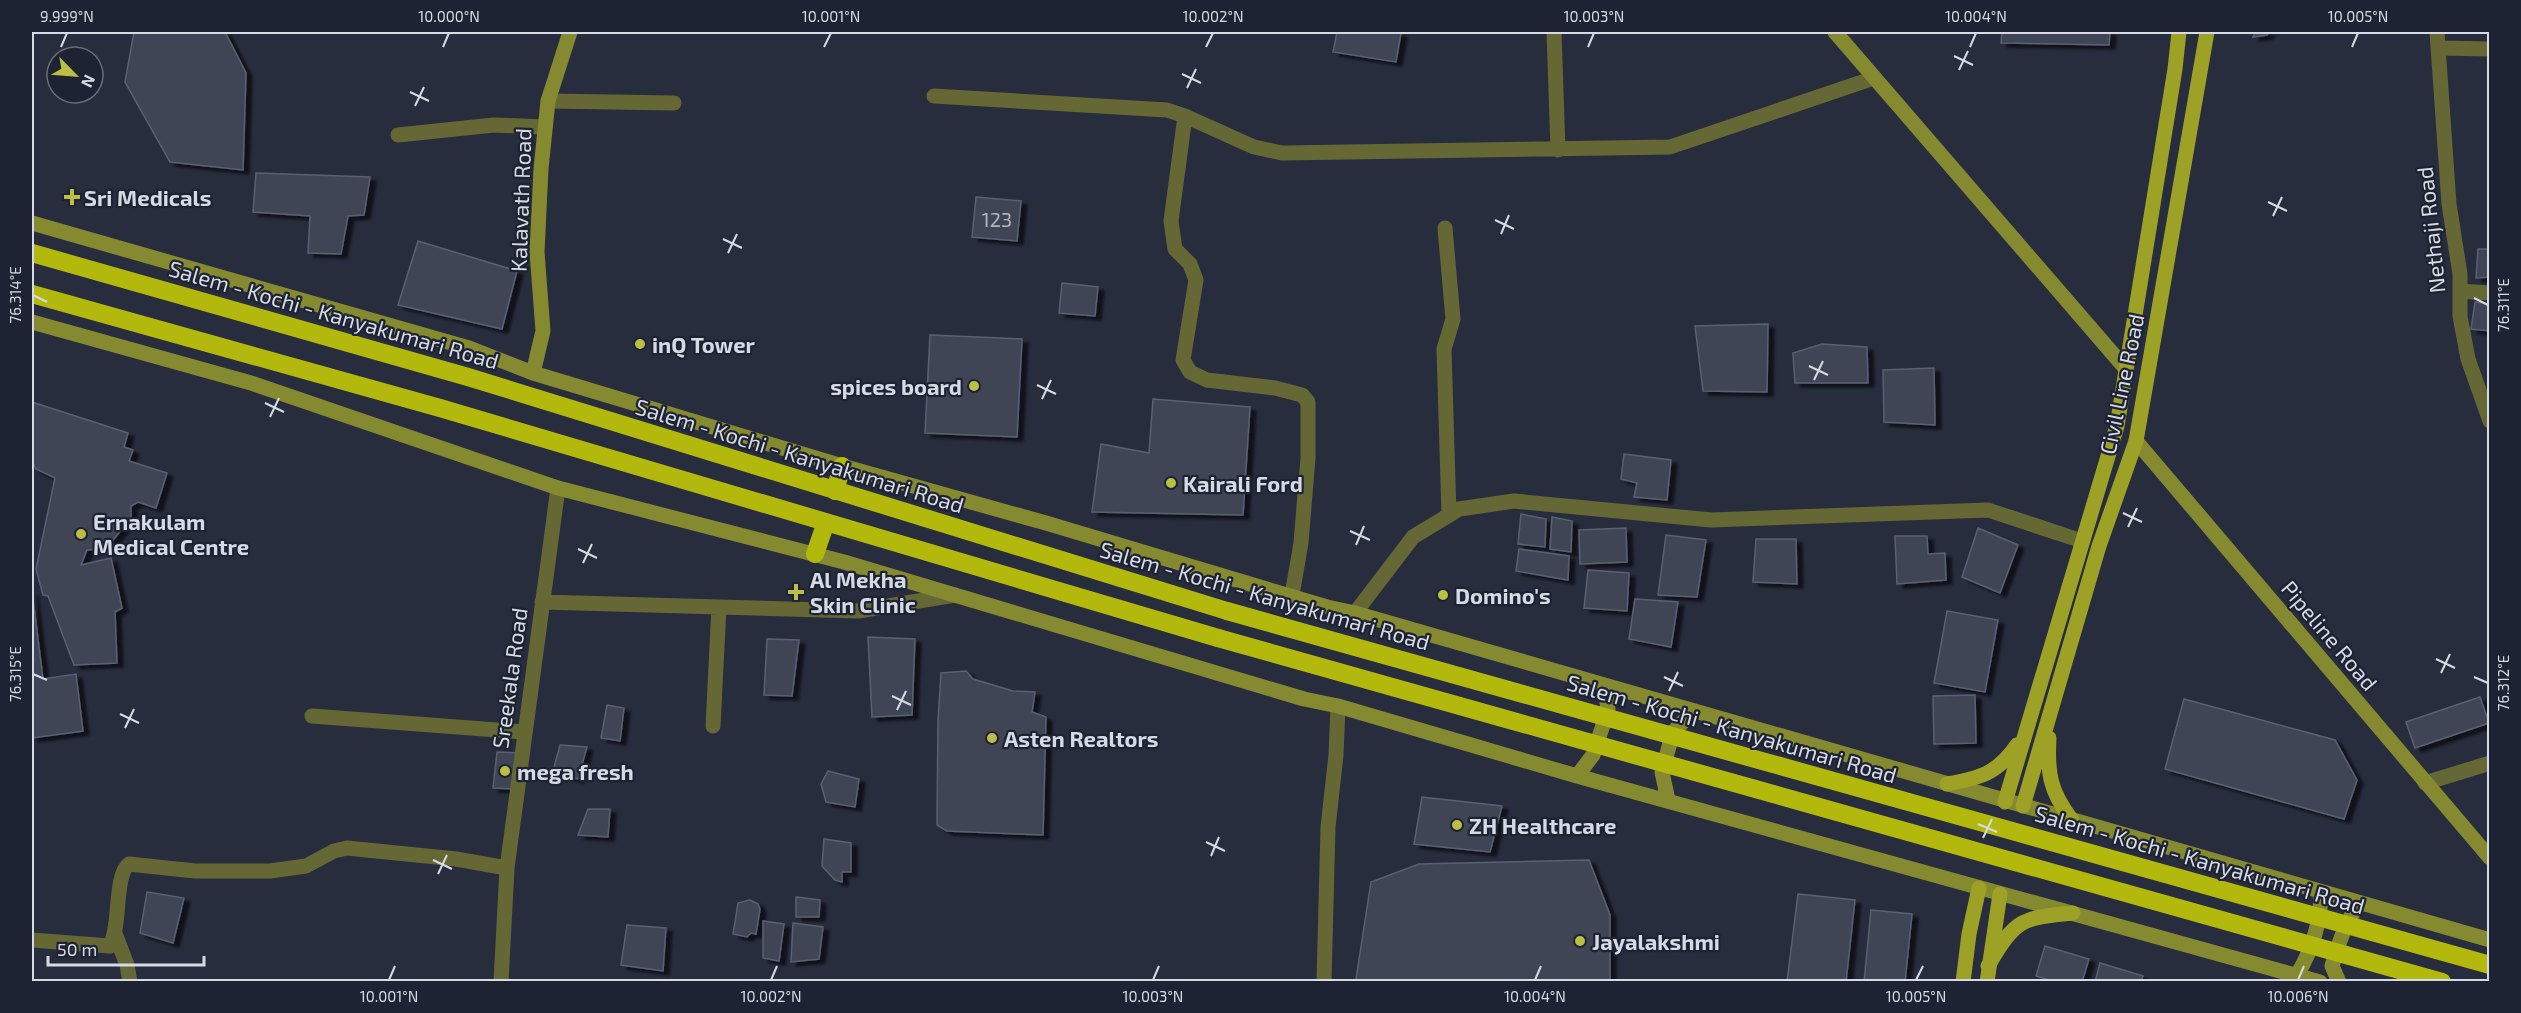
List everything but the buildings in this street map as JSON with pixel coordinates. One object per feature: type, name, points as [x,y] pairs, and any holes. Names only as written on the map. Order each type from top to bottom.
[{"type":"highway","name":"Salem - Kochi - Kanyakumari Road","points":[[32,255],[468,377],[1238,614],[2490,965]]},
{"type":"highway","points":[[32,294],[440,408],[1218,638],[2442,981]]},
{"type":"highway","points":[[835,491],[842,466]]},
{"type":"highway","points":[[815,554],[826,522]]},
{"type":"main road","name":"Civil Line Road","points":[[2005,802],[2117,426],[2175,69],[2179,32]]},
{"type":"main road","name":"Civil Line Road","points":[[2024,806],[2099,546],[2136,441],[2207,32]]},
{"type":"main road","points":[[2049,720],[2048,751],[2052,788],[2057,801],[2071,819]]},
{"type":"main road","points":[[1947,784],[1988,774],[2005,763],[2025,733]]},
{"type":"main road","points":[[1963,981],[1968,934],[1979,888]]},
{"type":"main road","points":[[1987,981],[2000,894]]},
{"type":"main road","points":[[1988,966],[2003,941],[2022,921],[2038,916],[2073,913]]},
{"type":"street","name":"Kalavath Road","points":[[533,373],[543,331],[537,252],[545,127],[548,101],[570,32]]},
{"type":"street","points":[[1554,32],[1558,150]]},
{"type":"street","points":[[1835,32],[2126,369]]},
{"type":"street","name":"Nethaji Road","points":[[2437,32],[2449,204],[2460,274],[2460,316],[2468,359],[2490,421]]},
{"type":"street","points":[[2439,48],[2490,49]]},
{"type":"street","points":[[934,96],[1167,110],[1254,147],[1282,153],[1558,150],[1670,147],[1874,78]]},
{"type":"street","points":[[548,101],[674,103]]},
{"type":"street","points":[[1185,116],[1171,221],[1175,249],[1190,264],[1196,280],[1183,360],[1190,372],[1207,380],[1275,388],[1302,395],[1308,402],[1308,458],[1301,543],[1292,595]]},
{"type":"street","points":[[398,135],[494,125],[545,127]]},
{"type":"street","name":"Salem - Kochi - Kanyakumari Road","points":[[32,223],[469,348],[533,373],[842,466],[2490,940]]},
{"type":"street","points":[[1445,228],[1453,319],[1444,349],[1449,515]]},
{"type":"street","points":[[2460,291],[2490,293]]},
{"type":"street","points":[[32,322],[251,383],[558,488],[815,554],[1304,699],[1338,706],[1577,776],[2320,981]]},
{"type":"street","name":"Pipeline Road","points":[[2136,441],[2490,858]]},
{"type":"street","name":"Sreekala Road","points":[[501,981],[507,868],[558,488]]},
{"type":"street","points":[[1355,613],[1413,537],[1459,509],[1514,501],[1711,520],[1988,510],[2082,541]]},
{"type":"street","points":[[542,602],[858,611],[955,595]]},
{"type":"street","points":[[713,726],[719,607]]},
{"type":"street","points":[[1577,776],[1593,755],[1608,710],[1605,686]]},
{"type":"street","points":[[1324,981],[1328,827],[1336,755],[1338,706]]},
{"type":"street","points":[[1668,800],[1662,772],[1673,732],[1694,711]]},
{"type":"street","points":[[312,716],[524,732]]},
{"type":"street","points":[[2425,783],[2490,763]]},
{"type":"street","points":[[32,940],[111,946],[116,936],[122,873],[129,864],[195,871],[270,871],[306,866],[334,851],[347,848],[456,859],[507,868]]},
{"type":"street","points":[[2297,975],[2306,961],[2315,933],[2321,911],[2321,892]]},
{"type":"street","points":[[2339,981],[2332,966],[2340,938],[2354,911],[2361,903]]},
{"type":"street","points":[[116,936],[127,965],[130,981]]},
{"type":"place","name":"Sri Medicals","points":[[72,197]]},
{"type":"place","name":"inQ Tower","points":[[640,344]]},
{"type":"place","name":"spices board","points":[[974,386]]},
{"type":"place","name":"Kairali Ford","points":[[1171,483]]},
{"type":"place","name":"Ernakulam Medical Centre","points":[[81,534]]},
{"type":"place","name":"Al Mekha Skin Clinic","points":[[796,592]]},
{"type":"place","name":"Domino's","points":[[1443,595]]},
{"type":"place","name":"Asten Realtors","points":[[992,738]]},
{"type":"place","name":"mega fresh","points":[[505,771]]},
{"type":"place","name":"ZH Healthcare","points":[[1457,825]]},
{"type":"place","name":"Jayalakshmi","points":[[1580,941]]}]
